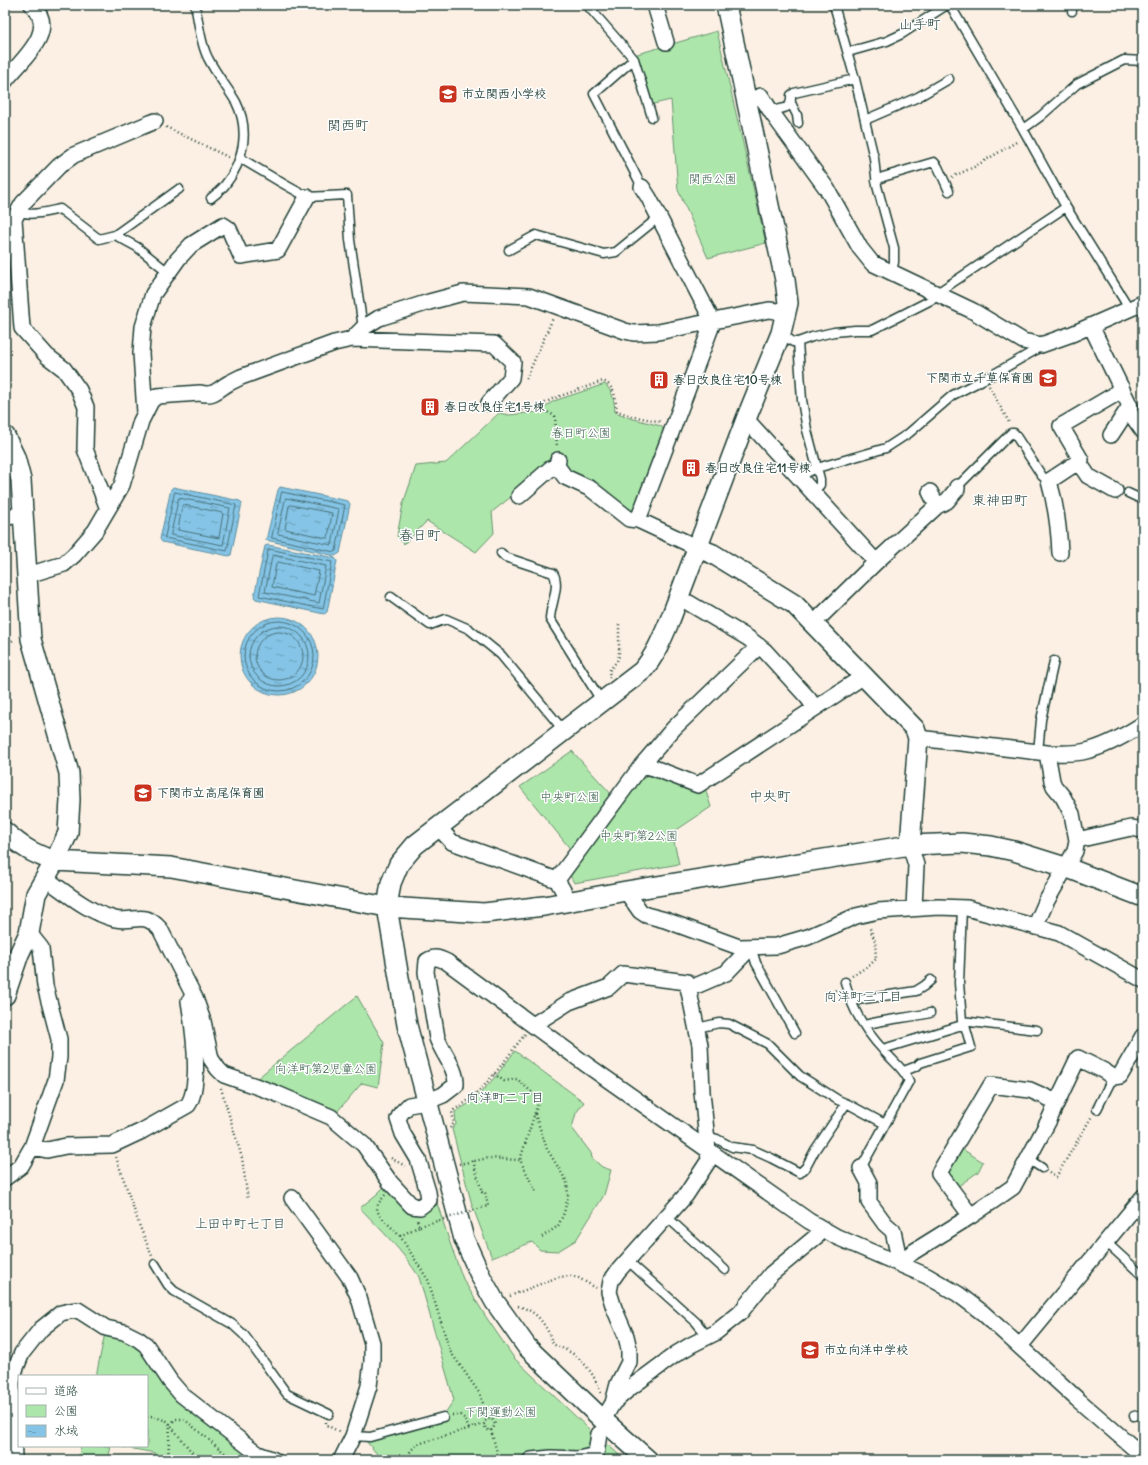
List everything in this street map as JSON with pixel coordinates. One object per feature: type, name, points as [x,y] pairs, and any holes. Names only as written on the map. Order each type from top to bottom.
[{"type":"street","points":[[5,81],[35,47],[40,35],[42,25],[41,19],[39,13],[32,5]]},
{"type":"street","points":[[655,5],[666,42]]},
{"type":"street","points":[[648,1460],[601,1427],[527,1347],[495,1302],[481,1277],[464,1239],[426,1102],[407,1025],[387,907],[391,883],[399,864],[415,845],[642,671],[650,662],[670,620],[746,419],[781,333],[788,303],[785,280],[726,5]]},
{"type":"street","points":[[747,100],[761,96],[827,190],[866,256],[872,262],[973,311],[1023,341],[1041,345],[1143,303]]},
{"type":"street","points":[[108,508],[85,449],[86,407],[79,390],[64,369],[47,356],[22,328],[14,219],[23,203],[59,166],[74,154],[155,121]]},
{"type":"street","points":[[638,520],[713,322],[642,187]]},
{"type":"street","points":[[145,413],[140,353],[143,327],[153,294],[168,272],[191,245],[223,225],[229,229],[241,256],[278,250],[307,197]]},
{"type":"street","points":[[352,339],[363,328],[379,318],[394,312],[463,293],[529,296],[634,333],[658,332],[769,310],[786,312]]},
{"type":"street","points":[[1090,326],[1130,406],[1111,435]]},
{"type":"street","points":[[28,575],[64,564],[95,531],[122,485],[141,421],[151,401],[157,396],[200,393],[207,395],[215,393],[228,383],[334,343],[352,339],[494,344],[513,362],[512,378],[495,405]]},
{"type":"street","points":[[1060,553],[1054,498],[1049,481],[1081,460],[1061,426],[1114,394],[1121,387]]},
{"type":"street","points":[[1128,410],[1143,431]]},
{"type":"street","points":[[746,419],[876,562]]},
{"type":"street","points":[[5,436],[15,456],[21,480],[14,517],[28,575],[31,639],[70,773],[68,833],[55,861],[36,894],[29,933],[19,954],[5,995]]},
{"type":"street","points":[[1078,461],[1088,476],[1121,492]]},
{"type":"street","points":[[519,496],[557,463],[565,476],[591,489],[629,519],[638,520],[713,554],[794,604],[908,721],[915,729],[918,738],[910,845],[916,865],[914,908]]},
{"type":"street","points":[[821,616],[876,562],[937,506],[947,501],[957,487]]},
{"type":"street","points":[[930,492],[937,506]]},
{"type":"street","points":[[689,603],[748,638],[765,651],[804,693],[815,708]]},
{"type":"street","points":[[557,880],[642,765],[674,728],[758,646]]},
{"type":"street","points":[[642,765],[654,768],[698,785],[864,676]]},
{"type":"street","points":[[918,738],[1043,753],[1083,752],[1128,734],[1143,724]]},
{"type":"street","points":[[1035,926],[1046,902],[1075,851],[1077,840],[1072,814],[1054,786],[1043,753]]},
{"type":"street","points":[[438,827],[452,842],[557,880],[569,901]]},
{"type":"street","points":[[1077,840],[1131,828],[1143,830]]},
{"type":"street","points":[[5,832],[22,846],[38,855],[55,861],[171,867],[387,907],[484,913],[544,906],[626,891],[910,845],[962,843],[991,846],[1014,851],[1065,867],[1143,897]]},
{"type":"street","points":[[45,878],[95,911],[122,920],[143,918],[153,921],[160,929],[195,998],[203,1021],[211,1059],[218,1069],[224,1075],[275,1093],[331,1117],[364,1145],[390,1182],[412,1206],[420,1207],[429,1200],[418,1159],[403,1134],[398,1119],[401,1113],[409,1105],[426,1102],[443,1095],[456,1085],[456,1077],[440,1048],[437,1038],[426,972],[427,962],[432,958],[438,957],[533,1024],[587,1065],[708,1144],[777,1199],[824,1230],[837,1237],[900,1263],[927,1276],[958,1294],[983,1313],[1143,1456]]},
{"type":"street","points":[[626,891],[640,911],[646,915],[665,920],[739,947],[777,946],[808,937],[856,916],[878,911],[938,907],[967,908],[1059,933],[1143,980]]},
{"type":"street","points":[[5,1178],[21,1166],[32,1147],[56,1080],[59,1057],[59,1039],[45,986],[41,948],[29,933]]},
{"type":"street","points":[[689,987],[698,985],[726,973],[751,947]]},
{"type":"street","points":[[531,1460],[551,1458],[578,1459],[595,1457],[608,1401],[629,1362],[629,1349],[624,1329],[614,1308],[609,1292],[612,1280],[690,1189],[709,1160],[702,1092],[700,1044],[687,982],[623,974],[609,987],[569,1002],[533,1024]]},
{"type":"street","points":[[32,1147],[47,1150],[66,1146],[112,1144],[149,1127],[188,1105],[191,1101],[196,1083],[193,1029],[185,979]]},
{"type":"street","points":[[900,1263],[913,1252],[972,1216],[1013,1187],[1049,1120],[1078,1058],[1113,1077],[1120,1076],[1143,1036]]},
{"type":"street","points":[[972,1216],[939,1173],[991,1085],[1030,1090],[1057,1102]]},
{"type":"street","points":[[861,1168],[869,1182],[869,1202],[885,1224],[893,1232],[900,1263]]},
{"type":"street","points":[[1020,1346],[1106,1242],[1138,1214],[1143,1197]]},
{"type":"street","points":[[292,1198],[350,1278],[359,1298],[372,1343],[369,1386],[353,1436],[342,1460]]},
{"type":"street","points":[[608,1401],[630,1388],[676,1354],[715,1333],[740,1313],[771,1274],[824,1230]]},
{"type":"street","points":[[14,1460],[12,1382],[19,1359],[30,1341],[40,1329],[61,1313],[78,1310],[106,1328],[124,1332],[138,1339],[146,1346],[170,1381],[182,1395],[258,1454],[274,1460]]},
{"type":"lane","points":[[195,5],[207,57],[236,103],[245,136],[239,160],[224,185],[211,198]]},
{"type":"lane","points":[[587,5],[634,60],[652,117]]},
{"type":"lane","points":[[834,5],[855,79],[874,158],[876,181],[894,248],[892,272]]},
{"type":"lane","points":[[848,52],[887,41],[902,34],[949,5],[1025,132],[1066,207],[1129,309]]},
{"type":"lane","points":[[634,60],[594,94],[642,187]]},
{"type":"lane","points":[[1025,132],[1077,84],[1124,60],[1143,61]]},
{"type":"lane","points":[[798,123],[797,115],[791,103],[791,96],[794,93],[855,79]]},
{"type":"lane","points":[[865,120],[918,97],[949,79]]},
{"type":"lane","points":[[771,112],[786,108],[791,103]]},
{"type":"lane","points":[[239,160],[307,197],[347,195],[350,240],[363,328]]},
{"type":"lane","points":[[876,181],[883,177],[934,162],[945,180],[949,191]]},
{"type":"lane","points":[[18,212],[27,214],[60,209],[99,239],[115,235],[180,189]]},
{"type":"lane","points":[[781,333],[793,342],[798,342],[834,332],[872,330],[939,294],[1066,207]]},
{"type":"lane","points":[[509,250],[536,235],[604,254],[616,252],[659,217]]},
{"type":"lane","points":[[115,235],[137,247],[168,272]]},
{"type":"lane","points":[[798,342],[802,400],[807,430],[820,485],[813,492]]},
{"type":"lane","points":[[800,478],[817,468],[886,448],[909,433],[953,395],[1034,351],[1041,345]]},
{"type":"lane","points":[[957,487],[1012,433],[1014,433],[1042,476],[1049,481]]},
{"type":"lane","points":[[1121,492],[1143,500]]},
{"type":"lane","points":[[501,552],[505,557],[552,573],[555,577],[556,584],[550,620],[602,702]]},
{"type":"lane","points":[[392,597],[430,625],[449,619],[468,629],[501,655],[564,731]]},
{"type":"lane","points":[[1043,753],[1038,741],[1054,660]]},
{"type":"lane","points":[[904,1071],[917,1066],[920,1063],[971,1046],[963,1022],[959,983],[962,908]]},
{"type":"lane","points":[[751,947],[756,963],[795,1033]]},
{"type":"lane","points":[[851,1001],[916,990],[931,980]]},
{"type":"lane","points":[[845,982],[851,1001],[868,1032],[904,1071],[909,1081],[861,1168]]},
{"type":"lane","points":[[864,1024],[930,1013]]},
{"type":"lane","points":[[963,1022],[1037,1030]]},
{"type":"lane","points":[[883,1049],[962,1025],[963,1022]]},
{"type":"lane","points":[[697,1028],[719,1023],[729,1024],[768,1044],[800,1076],[838,1100],[885,1124]]},
{"type":"lane","points":[[1097,1109],[1113,1077]]},
{"type":"lane","points":[[708,1144],[717,1139],[732,1146],[753,1150],[800,1173],[806,1167],[815,1150],[846,1104]]},
{"type":"lane","points":[[1028,1159],[1042,1168]]},
{"type":"lane","points":[[667,1217],[725,1270]]},
{"type":"lane","points":[[1106,1242],[1143,1276]]},
{"type":"lane","points":[[628,1260],[696,1322],[708,1337]]},
{"type":"lane","points":[[155,1264],[168,1284],[174,1290],[232,1324],[244,1335],[287,1394],[329,1414]]},
{"type":"lane","points":[[1134,1416],[1143,1414]]},
{"type":"lane","points":[[353,1436],[370,1437],[443,1417]]},
{"type":"path","points":[[155,121],[239,160]]},
{"type":"path","points":[[945,180],[974,167],[1025,132]]},
{"type":"path","points":[[522,386],[558,307]]},
{"type":"path","points":[[987,377],[988,384],[1014,433]]},
{"type":"path","points":[[495,405],[511,411],[538,407],[563,395],[603,381],[610,386],[615,394],[617,410],[632,416],[663,423],[673,428]]},
{"type":"path","points":[[538,407],[554,416],[557,430],[557,463]]},
{"type":"path","points":[[612,682],[609,671],[619,656],[619,623]]},
{"type":"path","points":[[832,993],[850,977],[870,965],[876,959],[875,941],[865,914]]},
{"type":"path","points":[[448,1130],[454,1123],[454,1110],[470,1100],[494,1074],[533,1024]]},
{"type":"path","points":[[218,1069],[222,1092],[242,1158],[248,1200]]},
{"type":"path","points":[[494,1074],[504,1081],[517,1079],[536,1096],[538,1103],[520,1160],[536,1192]]},
{"type":"path","points":[[1056,1177],[1097,1109]]},
{"type":"path","points":[[534,1113],[547,1149],[567,1182],[568,1196],[564,1213],[558,1226],[542,1237]]},
{"type":"path","points":[[112,1144],[140,1227],[155,1264]]},
{"type":"path","points":[[385,1154],[423,1175]]},
{"type":"path","points":[[457,1165],[489,1158],[520,1160]]},
{"type":"path","points":[[400,1236],[420,1226],[488,1206],[485,1192],[482,1192],[473,1161]]},
{"type":"path","points":[[387,1192],[378,1204],[377,1210],[380,1216],[400,1236],[428,1280],[450,1351],[480,1394],[488,1419]]},
{"type":"path","points":[[512,1295],[558,1277],[571,1276],[579,1278],[602,1292],[609,1292]]},
{"type":"path","points":[[513,1305],[529,1310],[539,1317],[549,1333],[553,1344],[569,1351],[581,1361],[591,1372],[608,1401]]},
{"type":"path","points":[[329,1414],[326,1425],[338,1432],[353,1436]]},
{"type":"path","points":[[453,1415],[460,1415],[464,1418],[469,1429]]},
{"type":"path","points":[[148,1417],[152,1416],[168,1420],[198,1460]]},
{"type":"path","points":[[168,1460],[170,1424],[176,1419],[184,1419],[233,1460]]},
{"type":"path","points":[[408,1460],[408,1455],[411,1449],[418,1444],[484,1424],[488,1419]]},
{"type":"path","points":[[488,1419],[492,1419],[495,1424],[494,1428],[491,1430]]},
{"type":"path","points":[[484,1424],[486,1429],[491,1430]]},
{"type":"path","points":[[491,1430],[499,1460]]},
{"type":"green space","name":"関西公園","points":[[717,31],[766,243],[708,258],[678,190],[671,100],[649,105],[634,55]]},
{"type":"green space","name":"春日町公園","points":[[605,384],[613,396],[615,412],[630,418],[661,426],[666,433],[635,513],[630,514],[551,465],[492,512],[494,533],[476,552],[427,521],[404,544],[397,536],[403,504],[416,466],[446,463],[499,413],[509,415],[537,412],[554,401]]},
{"type":"green space","name":"中央町公園","points":[[572,751],[612,795],[572,851],[520,787]]},
{"type":"green space","name":"中央町第2公園","points":[[653,776],[699,794],[705,788],[711,807],[672,833],[679,864],[574,883],[570,875],[638,779]]},
{"type":"green space","name":"向洋町第2児童公園","points":[[357,996],[384,1043],[378,1087],[362,1083],[336,1113],[254,1081]]},
{"type":"green space","points":[[515,1051],[584,1102],[576,1113],[572,1128],[591,1153],[592,1158],[602,1167],[611,1170],[604,1195],[576,1240],[558,1251],[540,1250],[532,1242],[492,1258],[472,1205],[452,1129],[456,1124],[455,1112],[473,1101],[496,1076]]},
{"type":"green space","points":[[962,1149],[983,1162],[978,1172],[957,1187],[949,1176],[950,1167]]},
{"type":"green space","name":"下関運動公園","points":[[386,1185],[413,1212],[437,1203],[463,1279],[486,1317],[514,1358],[590,1430],[590,1442],[587,1448],[574,1453],[528,1455],[506,1460],[382,1460],[366,1441],[446,1420],[445,1413],[454,1400],[419,1277],[399,1250],[360,1208]]},
{"type":"green space","points":[[105,1333],[134,1344],[257,1460],[154,1460],[155,1453],[123,1447],[148,1447],[148,1375],[96,1375]]},
{"type":"green space","points":[[608,1445],[625,1460],[603,1460],[605,1447]]},
{"type":"green space","points":[[81,1447],[111,1447],[108,1460],[78,1460]]},
{"type":"water","points":[[173,487],[240,501],[242,503],[231,555],[229,556],[162,542],[160,539],[171,489]]},
{"type":"water","points":[[280,487],[348,501],[350,504],[340,553],[335,556],[266,540]]},
{"type":"water","points":[[268,545],[335,558],[337,561],[327,612],[324,614],[256,599],[254,597],[265,546]]},
{"type":"water","points":[[279,617],[294,620],[307,628],[315,641],[318,656],[315,671],[307,684],[294,692],[279,695],[264,692],[251,684],[243,671],[240,656],[243,641],[251,628],[264,620]]},
{"type":"place","name":"市立関西小学校","points":[[448,94]]},
{"type":"place","name":"下関市立千草保育園","points":[[1048,378]]},
{"type":"place","name":"春日改良住宅10号棟","points":[[659,380]]},
{"type":"place","name":"春日改良住宅1号棟","points":[[430,407]]},
{"type":"place","name":"春日改良住宅11号棟","points":[[691,468]]},
{"type":"place","name":"下関市立高尾保育園","points":[[143,793]]},
{"type":"place","name":"市立向洋中学校","points":[[810,1350]]},
{"type":"district","name":"山手町","points":[[920,24]]},
{"type":"district","name":"関西町","points":[[348,125]]},
{"type":"district","name":"東神田町","points":[[1000,500]]},
{"type":"district","name":"春日町","points":[[420,535]]},
{"type":"district","name":"中央町","points":[[770,796]]},
{"type":"district","name":"向洋町三丁目","points":[[863,996]]},
{"type":"district","name":"向洋町二丁目","points":[[505,1097]]},
{"type":"district","name":"上田中町七丁目","points":[[240,1223]]}]
